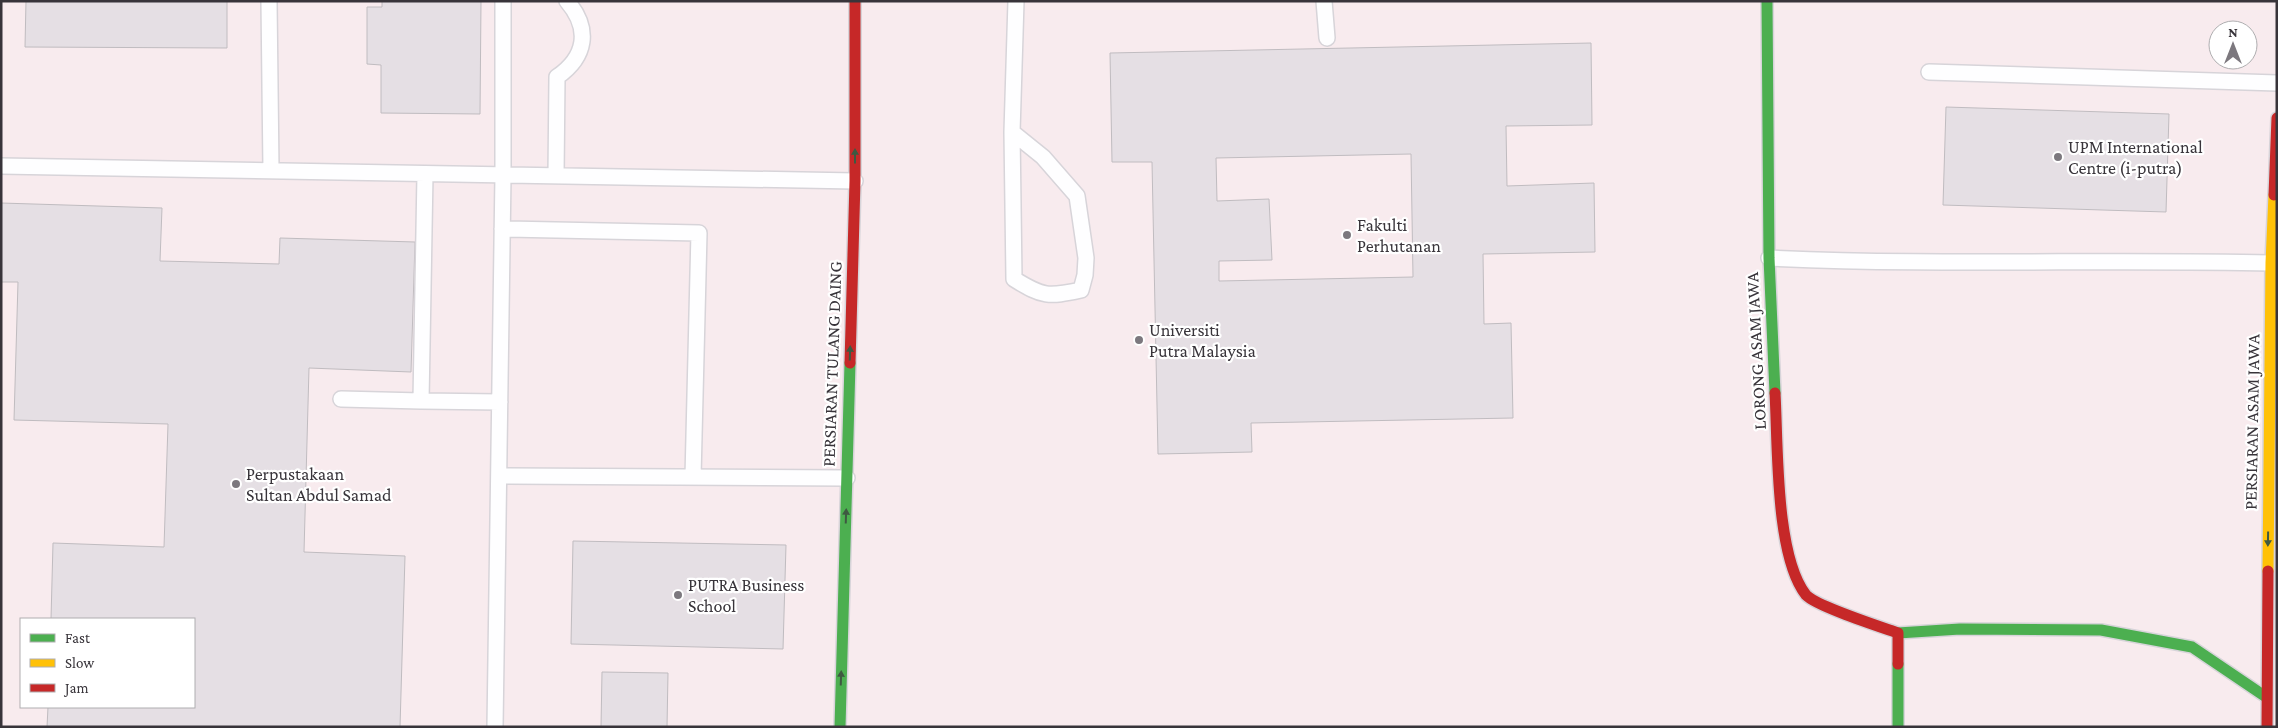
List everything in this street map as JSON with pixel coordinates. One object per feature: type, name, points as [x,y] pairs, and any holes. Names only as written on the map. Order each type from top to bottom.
[{"type":"street","name":"PERSIARAN TULANG DAING","points":[[840,727],[855,181],[855,1]]},
{"type":"street","name":"LORONG ASAM JAWA","points":[[1767,1],[1769,258],[1780,492],[1786,556],[1807,596],[1851,617],[1898,633],[1960,628],[2101,630],[2192,647],[2266,697]]},
{"type":"street","name":"PERSIARAN ASAM JAWA","points":[[2267,727],[2271,263],[2277,118]]},
{"type":"street","points":[[1898,633],[1898,727]]},
{"type":"lane","points":[[269,1],[271,170]]},
{"type":"lane","points":[[495,727],[503,175],[503,1]]},
{"type":"lane","points":[[556,176],[556,78],[568,69],[577,58],[582,45],[583,30],[580,20],[567,1]]},
{"type":"lane","points":[[1012,132],[1043,157],[1077,196],[1086,258],[1085,275],[1081,290],[1060,294],[1038,293],[1014,279],[1012,132],[1016,1]]},
{"type":"lane","points":[[1324,1],[1327,38]]},
{"type":"lane","points":[[1929,72],[2277,83]]},
{"type":"lane","points":[[1,166],[855,181]]},
{"type":"lane","points":[[421,401],[425,174]]},
{"type":"lane","points":[[502,229],[699,234],[693,477]]},
{"type":"lane","points":[[1769,258],[1844,262],[2190,261],[2271,263]]},
{"type":"lane","points":[[341,399],[500,402]]},
{"type":"lane","points":[[499,476],[847,478]]},
{"type":"shaded area","name":"Universiti Putra Malaysia","points":[[1,1],[2277,1],[2277,727],[1,727]]},
{"type":"building","points":[[26,1],[227,1],[227,48],[25,47]]},
{"type":"building","points":[[382,1],[481,1],[480,114],[381,113],[381,65],[367,64],[367,7],[382,7]]},
{"type":"building","name":"Fakulti Perhutanan","points":[[1591,43],[1592,125],[1506,126],[1507,186],[1594,183],[1595,252],[1483,254],[1484,324],[1511,323],[1513,418],[1251,423],[1252,452],[1158,454],[1152,162],[1112,162],[1110,53]],"holes":[[[1411,154],[1413,277],[1219,281],[1219,261],[1272,260],[1269,199],[1217,201],[1216,158]]]},
{"type":"building","points":[[1946,107],[2169,114],[2166,212],[1943,205]]},
{"type":"building","name":"Perpustakaan Sultan Abdul Samad","points":[[1,203],[162,208],[160,261],[279,264],[280,238],[415,242],[411,372],[309,368],[304,552],[405,556],[400,727],[47,727],[48,708],[195,708],[195,618],[51,618],[53,543],[164,547],[168,424],[14,420],[18,282],[1,282]]},
{"type":"building","name":"PUTRA Business School","points":[[573,541],[786,545],[783,649],[571,644]]},
{"type":"building","points":[[602,672],[668,673],[667,727],[601,727]]},
{"type":"traffic: fast","points":[[1767,1],[1769,258],[1775,393]]},
{"type":"traffic: fast","points":[[840,727],[850,363]]},
{"type":"traffic: fast","points":[[1898,633],[1960,629],[2101,630],[2192,647],[2266,697]]},
{"type":"traffic: fast","points":[[1898,664],[1898,727]]},
{"type":"traffic: slow","points":[[2268,571],[2271,263],[2274,195]]},
{"type":"traffic: jam","points":[[850,363],[855,181],[855,1]]},
{"type":"traffic: jam","points":[[2274,195],[2277,118]]},
{"type":"traffic: jam","points":[[1775,393],[1778,469],[1783,527],[1788,554],[1796,577],[1806,595],[1812,600],[1849,616],[1898,633],[1898,664]]},
{"type":"traffic: jam","points":[[2267,727],[2268,571]]},
{"type":"place","name":"UPM International Centre (i-putra)","points":[[2058,157]]},
{"type":"place","name":"Fakulti Perhutanan","points":[[1347,235]]},
{"type":"place","name":"Universiti Putra Malaysia","points":[[1139,340]]},
{"type":"place","name":"Perpustakaan Sultan Abdul Samad","points":[[236,484]]},
{"type":"place","name":"PUTRA Business School","points":[[678,595]]}]
